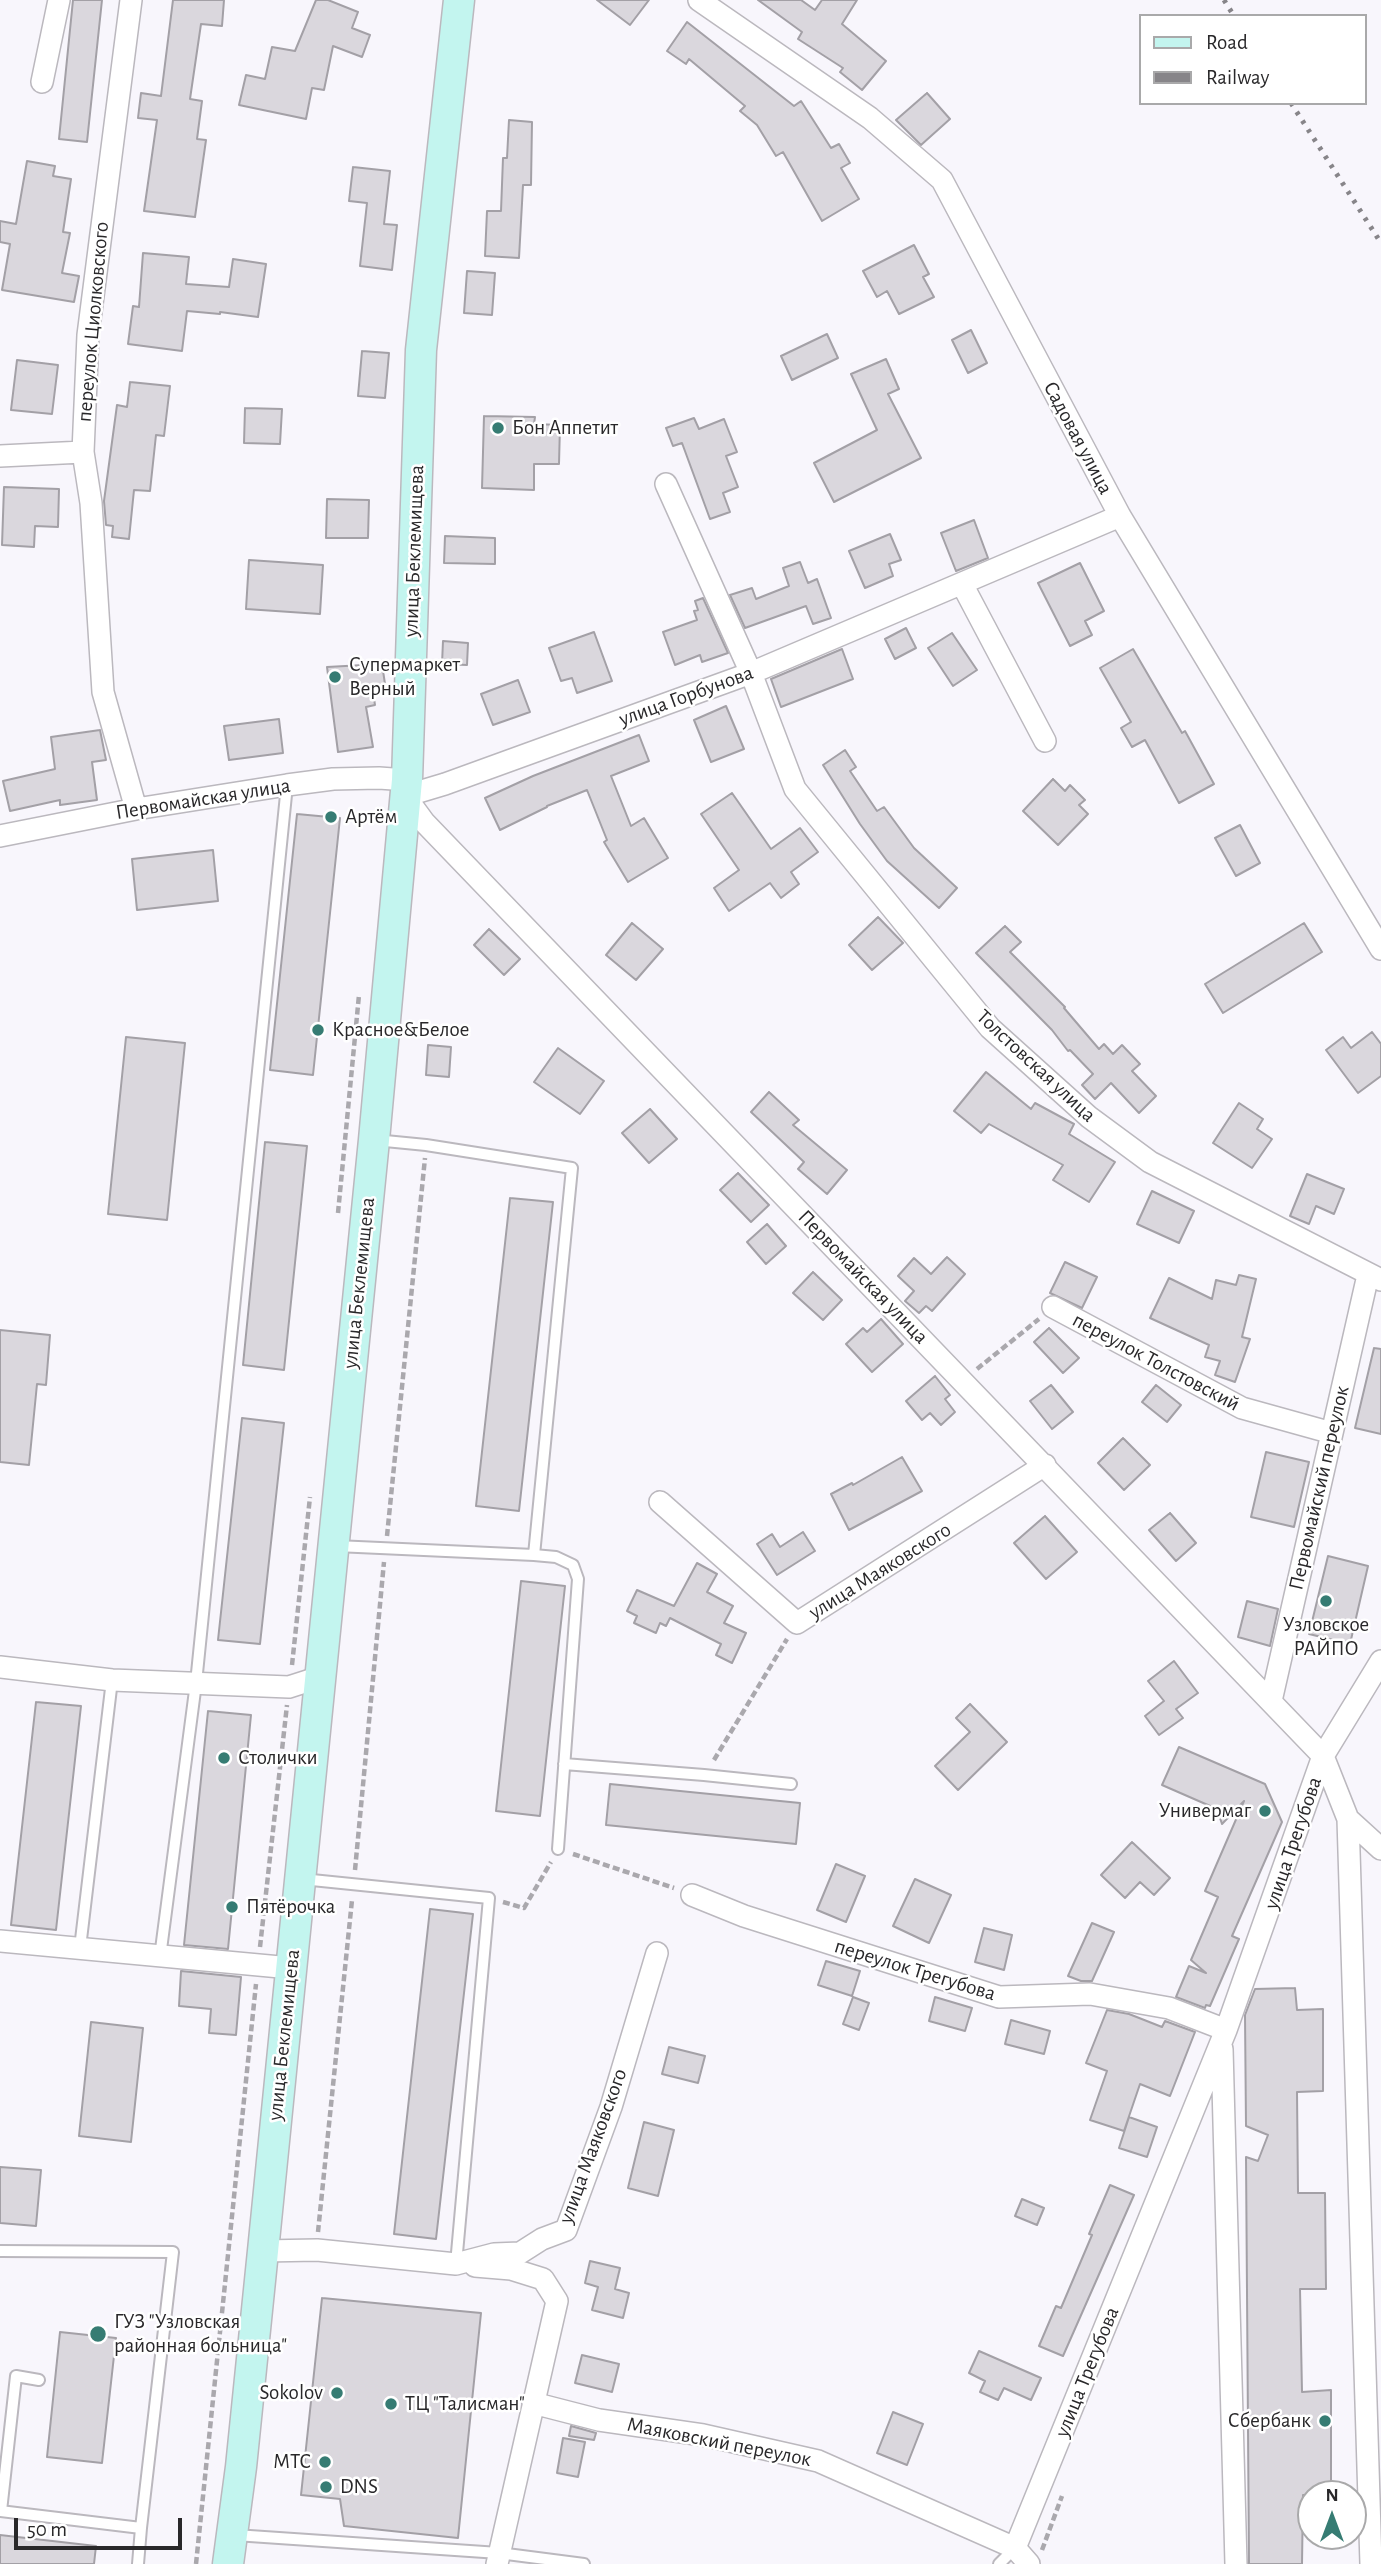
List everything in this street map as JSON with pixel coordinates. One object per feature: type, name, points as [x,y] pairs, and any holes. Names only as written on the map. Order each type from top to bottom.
[{"type":"main road","name":"улица Беклемищева","points":[[230,2550],[241,2467],[374,1140],[406,788],[421,349],[459,0]]},
{"type":"street","points":[[42,82],[59,0]]},
{"type":"street","name":"переулок Циолковского","points":[[131,0],[88,335],[83,452],[91,503],[103,692],[136,808]]},
{"type":"street","name":"Садовая улица","points":[[699,0],[870,118],[942,180],[1120,516],[1381,949]]},
{"type":"street","points":[[0,456],[83,452]]},
{"type":"street","name":"Толстовская улица","points":[[666,484],[751,673],[795,789],[990,1028],[1089,1117],[1150,1162],[1375,1277]]},
{"type":"street","name":"улица Горбунова","points":[[406,788],[445,784],[751,673],[1120,516]]},
{"type":"street","points":[[962,584],[1045,741]]},
{"type":"street","name":"Первомайская улица","points":[[0,836],[136,808],[333,779],[379,778],[406,788],[424,822],[1323,1756]]},
{"type":"street","name":"Первомайский переулок","points":[[1271,1701],[1332,1433],[1375,1277]]},
{"type":"street","name":"переулок Толстовский","points":[[1053,1307],[1242,1408],[1332,1433]]},
{"type":"street","name":"улица Маяковского","points":[[660,1502],[797,1623],[1045,1465]]},
{"type":"street","points":[[1323,1756],[1381,1661]]},
{"type":"street","points":[[0,1667],[112,1680],[289,1687],[320,1677]]},
{"type":"street","name":"улица Трегубова","points":[[1323,1756],[1348,1819],[1376,2539],[1371,2564]]},
{"type":"street","name":"улица Трегубова","points":[[1022,2556],[1224,2035],[1323,1756]]},
{"type":"street","points":[[1348,1819],[1381,1849]]},
{"type":"street","name":"переулок Трегубова","points":[[692,1895],[744,1916],[999,1997],[1090,1994],[1169,2008],[1224,2035]]},
{"type":"street","points":[[0,1941],[291,1968]]},
{"type":"street","name":"улица Маяковского","points":[[456,2264],[494,2254],[520,2253],[541,2239],[566,2230],[611,2107],[657,1953]]},
{"type":"street","points":[[1224,2035],[1236,2564]]},
{"type":"street","name":"улица Маяковского","points":[[263,2251],[317,2250],[511,2269],[543,2279],[557,2301],[498,2558]]},
{"type":"street","name":"Маяковский переулок","points":[[533,2403],[599,2420],[703,2435],[818,2461],[1022,2556]]},
{"type":"lane","points":[[160,1957],[196,1683],[286,785]]},
{"type":"lane","points":[[374,1140],[426,1145],[572,1168],[534,1555]]},
{"type":"lane","points":[[333,1546],[534,1555],[556,1558],[573,1565],[578,1579],[558,1849]]},
{"type":"lane","points":[[80,1948],[112,1680]]},
{"type":"lane","points":[[564,1764],[791,1784]]},
{"type":"lane","points":[[299,1879],[489,1898],[456,2264]]},
{"type":"lane","points":[[0,2251],[173,2252],[138,2564]]},
{"type":"lane","points":[[39,2380],[16,2376],[1,2511],[141,2528]]},
{"type":"lane","points":[[230,2550],[498,2558],[584,2564]]},
{"type":"lane","points":[[999,2564],[1022,2556]]},
{"type":"path","points":[[317,2250],[426,1145]]},
{"type":"path","name":"переулок Толстовский","points":[[963,1380],[1053,1307]]},
{"type":"path","points":[[704,1775],[797,1623]]},
{"type":"path","points":[[489,1898],[524,1908],[558,1849],[692,1895]]},
{"type":"building","points":[[73,0],[102,0],[87,142],[59,139]]},
{"type":"building","points":[[173,0],[224,0],[222,26],[201,24],[190,99],[202,101],[197,139],[206,140],[195,217],[144,211],[157,120],[138,118],[141,93],[161,96]]},
{"type":"building","points":[[316,0],[328,0],[358,12],[352,28],[370,35],[362,57],[333,46],[324,90],[312,88],[306,119],[239,105],[246,75],[265,79],[272,47],[295,51]]},
{"type":"building","points":[[597,0],[649,0],[630,25]]},
{"type":"building","points":[[758,0],[801,0],[815,10],[822,0],[857,0],[842,24],[886,61],[862,90],[840,72],[843,68],[798,39],[802,32]]},
{"type":"building","points":[[687,22],[794,106],[801,101],[831,148],[839,144],[850,163],[841,168],[859,199],[822,221],[783,152],[776,156],[757,125],[740,111],[745,106],[689,59],[686,64],[667,51]]},
{"type":"building","points":[[927,93],[950,119],[921,145],[896,120]]},
{"type":"building","points":[[509,120],[532,122],[531,185],[523,185],[519,258],[485,256],[487,211],[501,211],[503,158],[507,158]]},
{"type":"building","points":[[27,161],[55,166],[53,176],[71,179],[63,232],[70,233],[62,273],[79,276],[74,302],[2,290],[10,244],[0,242],[0,221],[16,224]]},
{"type":"building","points":[[353,167],[390,171],[384,224],[397,225],[392,270],[360,266],[367,203],[349,201]]},
{"type":"building","points":[[914,245],[929,274],[923,277],[934,297],[899,314],[887,291],[877,297],[863,271]]},
{"type":"building","points":[[143,253],[189,257],[186,284],[229,287],[233,259],[266,264],[258,317],[187,311],[182,351],[128,344],[133,306],[139,307]]},
{"type":"building","points":[[467,271],[495,273],[492,315],[464,313]]},
{"type":"building","points":[[971,330],[987,363],[968,373],[952,340]]},
{"type":"building","points":[[827,334],[838,358],[792,380],[781,356]]},
{"type":"building","points":[[362,351],[389,353],[385,398],[358,396]]},
{"type":"building","points":[[886,359],[899,389],[888,394],[921,458],[834,502],[814,463],[877,430],[851,374]]},
{"type":"building","points":[[17,360],[58,365],[52,414],[11,410]]},
{"type":"building","points":[[130,382],[170,386],[164,436],[156,435],[150,491],[134,490],[129,539],[112,537],[113,526],[106,525],[104,501],[117,405],[127,407]]},
{"type":"building","points":[[245,408],[282,409],[280,444],[244,443]]},
{"type":"building","points":[[484,416],[535,417],[534,424],[560,425],[559,464],[534,464],[534,490],[482,488]]},
{"type":"building","points":[[694,418],[699,429],[724,419],[737,452],[726,456],[738,487],[723,493],[730,512],[710,519],[682,443],[673,446],[666,428]]},
{"type":"building","points":[[4,487],[59,489],[58,527],[35,526],[34,547],[2,545]]},
{"type":"building","points":[[327,499],[369,500],[368,538],[326,538]]},
{"type":"building","points":[[974,520],[988,558],[956,571],[941,533]]},
{"type":"building","points":[[890,534],[901,560],[889,564],[893,576],[865,588],[849,551]]},
{"type":"building","points":[[445,536],[495,538],[495,564],[444,563]]},
{"type":"building","points":[[249,560],[323,565],[320,614],[246,609]]},
{"type":"building","points":[[800,562],[808,583],[817,579],[831,618],[813,624],[806,606],[745,628],[730,595],[752,588],[756,599],[789,586],[783,568]]},
{"type":"building","points":[[1080,563],[1104,611],[1085,621],[1092,635],[1070,646],[1038,583]]},
{"type":"building","points":[[703,598],[728,653],[702,662],[700,655],[675,665],[663,632],[697,620],[695,601]]},
{"type":"building","points":[[906,628],[916,648],[895,659],[885,639]]},
{"type":"building","points":[[594,632],[612,681],[577,693],[572,678],[561,681],[549,648]]},
{"type":"building","points":[[952,633],[977,670],[953,686],[928,648]]},
{"type":"building","points":[[443,641],[468,643],[467,665],[442,664]]},
{"type":"building","points":[[842,649],[853,679],[781,707],[771,679]]},
{"type":"building","points":[[1133,649],[1182,733],[1185,731],[1214,784],[1179,803],[1145,740],[1132,747],[1121,728],[1131,722],[1100,668]]},
{"type":"building","points":[[382,664],[385,684],[372,686],[375,705],[366,707],[373,747],[338,752],[327,667]]},
{"type":"building","points":[[518,680],[530,712],[493,725],[481,694]]},
{"type":"building","points":[[726,706],[744,749],[711,762],[694,720]]},
{"type":"building","points":[[279,719],[283,753],[229,760],[224,726]]},
{"type":"building","points":[[100,730],[106,760],[92,762],[97,800],[60,805],[60,800],[10,811],[3,781],[55,769],[51,737]]},
{"type":"building","points":[[639,735],[649,761],[611,776],[631,826],[644,818],[668,858],[628,882],[604,842],[607,840],[587,790],[547,806],[500,830],[485,798],[533,776]]},
{"type":"building","points":[[845,750],[856,767],[850,771],[877,811],[884,807],[914,848],[957,888],[939,908],[887,861],[823,765]]},
{"type":"building","points":[[1053,779],[1065,791],[1070,785],[1085,800],[1079,805],[1088,814],[1058,845],[1023,811]]},
{"type":"building","points":[[732,793],[771,849],[800,828],[818,852],[791,872],[799,884],[781,898],[770,883],[729,911],[714,888],[739,870],[701,814]]},
{"type":"building","points":[[297,814],[340,818],[313,1075],[270,1070]]},
{"type":"building","points":[[1240,825],[1260,863],[1236,876],[1215,838]]},
{"type":"building","points":[[213,850],[218,901],[137,910],[132,859]]},
{"type":"building","points":[[878,917],[903,943],[872,970],[849,945]]},
{"type":"building","points":[[632,923],[663,949],[636,980],[606,955]]},
{"type":"building","points":[[1304,923],[1322,952],[1223,1013],[1205,984]]},
{"type":"building","points":[[1005,926],[1021,942],[1010,952],[1065,1007],[1099,1049],[1104,1044],[1113,1054],[1122,1045],[1140,1064],[1132,1071],[1156,1096],[1139,1113],[1111,1083],[1095,1099],[1082,1085],[1093,1074],[976,953]]},
{"type":"building","points":[[489,929],[520,959],[504,975],[474,945]]},
{"type":"building","points":[[1372,1032],[1381,1044],[1381,1076],[1358,1093],[1326,1050],[1343,1037],[1351,1048]]},
{"type":"building","points":[[126,1037],[185,1043],[167,1220],[108,1214]]},
{"type":"building","points":[[428,1045],[451,1047],[449,1077],[426,1075]]},
{"type":"building","points":[[558,1048],[604,1081],[580,1114],[534,1082]]},
{"type":"building","points":[[986,1072],[1031,1109],[1035,1103],[1074,1124],[1069,1134],[1115,1162],[1089,1202],[1053,1180],[1063,1165],[989,1124],[981,1133],[954,1111]]},
{"type":"building","points":[[769,1092],[799,1120],[793,1125],[847,1170],[827,1194],[798,1169],[804,1162],[751,1112]]},
{"type":"building","points":[[1239,1103],[1263,1119],[1257,1129],[1272,1139],[1252,1168],[1213,1143]]},
{"type":"building","points":[[650,1109],[677,1139],[649,1163],[622,1133]]},
{"type":"building","points":[[265,1142],[307,1146],[284,1370],[243,1365]]},
{"type":"building","points":[[738,1173],[769,1205],[751,1222],[720,1190]]},
{"type":"building","points":[[1307,1174],[1344,1189],[1334,1214],[1316,1206],[1309,1224],[1290,1216]]},
{"type":"building","points":[[1152,1191],[1194,1211],[1179,1243],[1137,1224]]},
{"type":"building","points":[[510,1198],[553,1202],[519,1511],[476,1506]]},
{"type":"building","points":[[767,1224],[786,1246],[766,1264],[747,1242]]},
{"type":"building","points":[[947,1257],[965,1274],[932,1311],[926,1306],[919,1313],[905,1301],[914,1291],[898,1276],[914,1258],[931,1274]]},
{"type":"building","points":[[1065,1262],[1097,1277],[1082,1308],[1050,1293]]},
{"type":"building","points":[[813,1272],[842,1300],[823,1320],[793,1293]]},
{"type":"building","points":[[1239,1275],[1256,1279],[1242,1337],[1250,1339],[1235,1382],[1215,1375],[1220,1361],[1205,1357],[1209,1345],[1150,1318],[1169,1278],[1212,1299],[1216,1280],[1236,1285]]},
{"type":"building","points":[[881,1319],[903,1344],[872,1372],[846,1344],[863,1328],[867,1332]]},
{"type":"building","points":[[1049,1328],[1079,1358],[1063,1373],[1034,1342]]},
{"type":"building","points":[[0,1330],[50,1335],[46,1385],[37,1384],[29,1465],[0,1462]]},
{"type":"building","points":[[1374,1348],[1381,1349],[1381,1434],[1355,1428]]},
{"type":"building","points":[[935,1376],[950,1395],[945,1399],[955,1412],[941,1425],[930,1413],[922,1420],[906,1401]]},
{"type":"building","points":[[1051,1385],[1073,1412],[1052,1429],[1030,1401]]},
{"type":"building","points":[[1156,1385],[1181,1405],[1167,1422],[1142,1402]]},
{"type":"building","points":[[242,1418],[284,1423],[260,1644],[218,1640]]},
{"type":"building","points":[[1123,1438],[1150,1465],[1124,1490],[1098,1463]]},
{"type":"building","points":[[1266,1452],[1309,1462],[1294,1527],[1251,1517]]},
{"type":"building","points":[[902,1457],[922,1491],[849,1530],[831,1494],[852,1483],[853,1485]]},
{"type":"building","points":[[1170,1513],[1196,1543],[1176,1561],[1149,1530]]},
{"type":"building","points":[[1045,1516],[1077,1552],[1046,1579],[1014,1543]]},
{"type":"building","points":[[803,1532],[815,1551],[777,1575],[757,1544],[772,1534],[780,1547]]},
{"type":"building","points":[[1328,1556],[1368,1566],[1350,1644],[1309,1634]]},
{"type":"building","points":[[697,1563],[717,1574],[707,1592],[733,1606],[724,1623],[746,1633],[732,1663],[716,1655],[721,1644],[670,1618],[666,1626],[660,1623],[656,1633],[634,1623],[637,1616],[627,1611],[637,1590],[674,1606]]},
{"type":"building","points":[[521,1581],[565,1586],[540,1816],[496,1811]]},
{"type":"building","points":[[1247,1601],[1278,1609],[1270,1646],[1238,1637]]},
{"type":"building","points":[[1174,1661],[1198,1693],[1176,1709],[1183,1718],[1159,1735],[1145,1716],[1164,1701],[1148,1681]]},
{"type":"building","points":[[36,1702],[81,1706],[56,1930],[11,1925]]},
{"type":"building","points":[[970,1704],[1007,1742],[958,1790],[935,1766],[970,1732],[956,1718]]},
{"type":"building","points":[[208,1711],[251,1715],[228,1949],[184,1945]]},
{"type":"building","points":[[1179,1747],[1265,1784],[1282,1822],[1232,1936],[1239,1939],[1210,2006],[1206,2005],[1205,2008],[1176,1997],[1189,1966],[1206,1973],[1191,1960],[1218,1897],[1205,1891],[1244,1801],[1222,1824],[1217,1809],[1162,1785]]},
{"type":"building","points":[[610,1784],[800,1803],[796,1844],[606,1825]]},
{"type":"building","points":[[1132,1842],[1170,1878],[1154,1895],[1140,1882],[1125,1898],[1101,1875]]},
{"type":"building","points":[[836,1864],[865,1876],[846,1922],[817,1910]]},
{"type":"building","points":[[915,1879],[951,1895],[929,1943],[893,1926]]},
{"type":"building","points":[[430,1909],[473,1914],[436,2239],[394,2234]]},
{"type":"building","points":[[1092,1923],[1114,1932],[1092,1981],[1081,1981],[1068,1976]]},
{"type":"building","points":[[984,1928],[1012,1935],[1004,1970],[975,1962]]},
{"type":"building","points":[[826,1961],[860,1971],[852,1996],[818,1985]]},
{"type":"building","points":[[181,1971],[241,1977],[236,2035],[209,2033],[211,2009],[179,2006]]},
{"type":"building","points":[[1295,1988],[1297,2010],[1323,2009],[1323,2091],[1297,2092],[1298,2193],[1325,2193],[1326,2289],[1300,2289],[1302,2392],[1331,2390],[1331,2480],[1297,2480],[1297,2550],[1302,2550],[1302,2564],[1249,2564],[1246,2157],[1258,2161],[1268,2135],[1246,2126],[1245,2015],[1255,1989]]},
{"type":"building","points":[[853,1997],[869,2003],[859,2030],[843,2024]]},
{"type":"building","points":[[935,1997],[972,2008],[965,2031],[929,2021]]},
{"type":"building","points":[[1107,2010],[1129,2014],[1162,2027],[1165,2021],[1195,2032],[1170,2096],[1140,2084],[1124,2131],[1090,2120],[1107,2071],[1086,2063]]},
{"type":"building","points":[[1011,2020],[1050,2031],[1044,2054],[1005,2044]]},
{"type":"building","points":[[91,2022],[143,2028],[131,2142],[79,2136]]},
{"type":"building","points":[[669,2047],[705,2056],[698,2083],[662,2074]]},
{"type":"building","points":[[1129,2117],[1157,2127],[1147,2157],[1119,2148]]},
{"type":"building","points":[[644,2122],[674,2130],[658,2196],[628,2188]]},
{"type":"building","points":[[0,2167],[41,2170],[36,2226],[0,2223]]},
{"type":"building","points":[[1110,2185],[1134,2195],[1063,2356],[1039,2346],[1056,2306],[1061,2308]]},
{"type":"building","points":[[1022,2199],[1044,2208],[1037,2225],[1015,2216]]},
{"type":"building","points":[[590,2261],[620,2268],[615,2289],[629,2293],[623,2318],[592,2310],[598,2287],[585,2283]]},
{"type":"building","name":"ТЦ \"Талисман\"","points":[[322,2298],[481,2313],[458,2538],[344,2526],[340,2499],[301,2495]]},
{"type":"building","points":[[60,2332],[116,2338],[102,2463],[47,2457]]},
{"type":"building","points":[[979,2351],[1041,2378],[1031,2400],[1004,2388],[998,2400],[980,2392],[985,2381],[969,2373]]},
{"type":"building","points":[[582,2355],[619,2364],[612,2392],[575,2383]]},
{"type":"building","points":[[893,2412],[923,2424],[907,2465],[877,2453]]},
{"type":"building","points":[[571,2426],[596,2433],[594,2440],[569,2436]]},
{"type":"building","points":[[563,2438],[585,2442],[578,2477],[557,2473]]},
{"type":"building","points":[[0,2535],[96,2546],[94,2564],[0,2564]]},
{"type":"railway","points":[[1224,0],[1233,14]]},
{"type":"railway","points":[[1292,105],[1381,243]]},
{"type":"place","name":"Бон Аппетит","points":[[498,428]]},
{"type":"place","name":"Супермаркет Верный","points":[[335,677]]},
{"type":"place","name":"Артём","points":[[331,817]]},
{"type":"place","name":"Красное&Белое","points":[[318,1030]]},
{"type":"place","name":"Узловское РАЙПО","points":[[1326,1601]]},
{"type":"place","name":"Столички","points":[[224,1758]]},
{"type":"place","name":"Универмаг","points":[[1265,1811]]},
{"type":"place","name":"Пятёрочка","points":[[232,1907]]},
{"type":"place","name":"ГУЗ \"Узловская районная больница\"","points":[[98,2334]]},
{"type":"place","name":"Sokolov","points":[[337,2393]]},
{"type":"place","name":"ТЦ \"Талисман\"","points":[[391,2404]]},
{"type":"place","name":"Сбербанк","points":[[1325,2421]]},
{"type":"place","name":"МТС","points":[[325,2462]]},
{"type":"place","name":"DNS","points":[[326,2487]]}]
